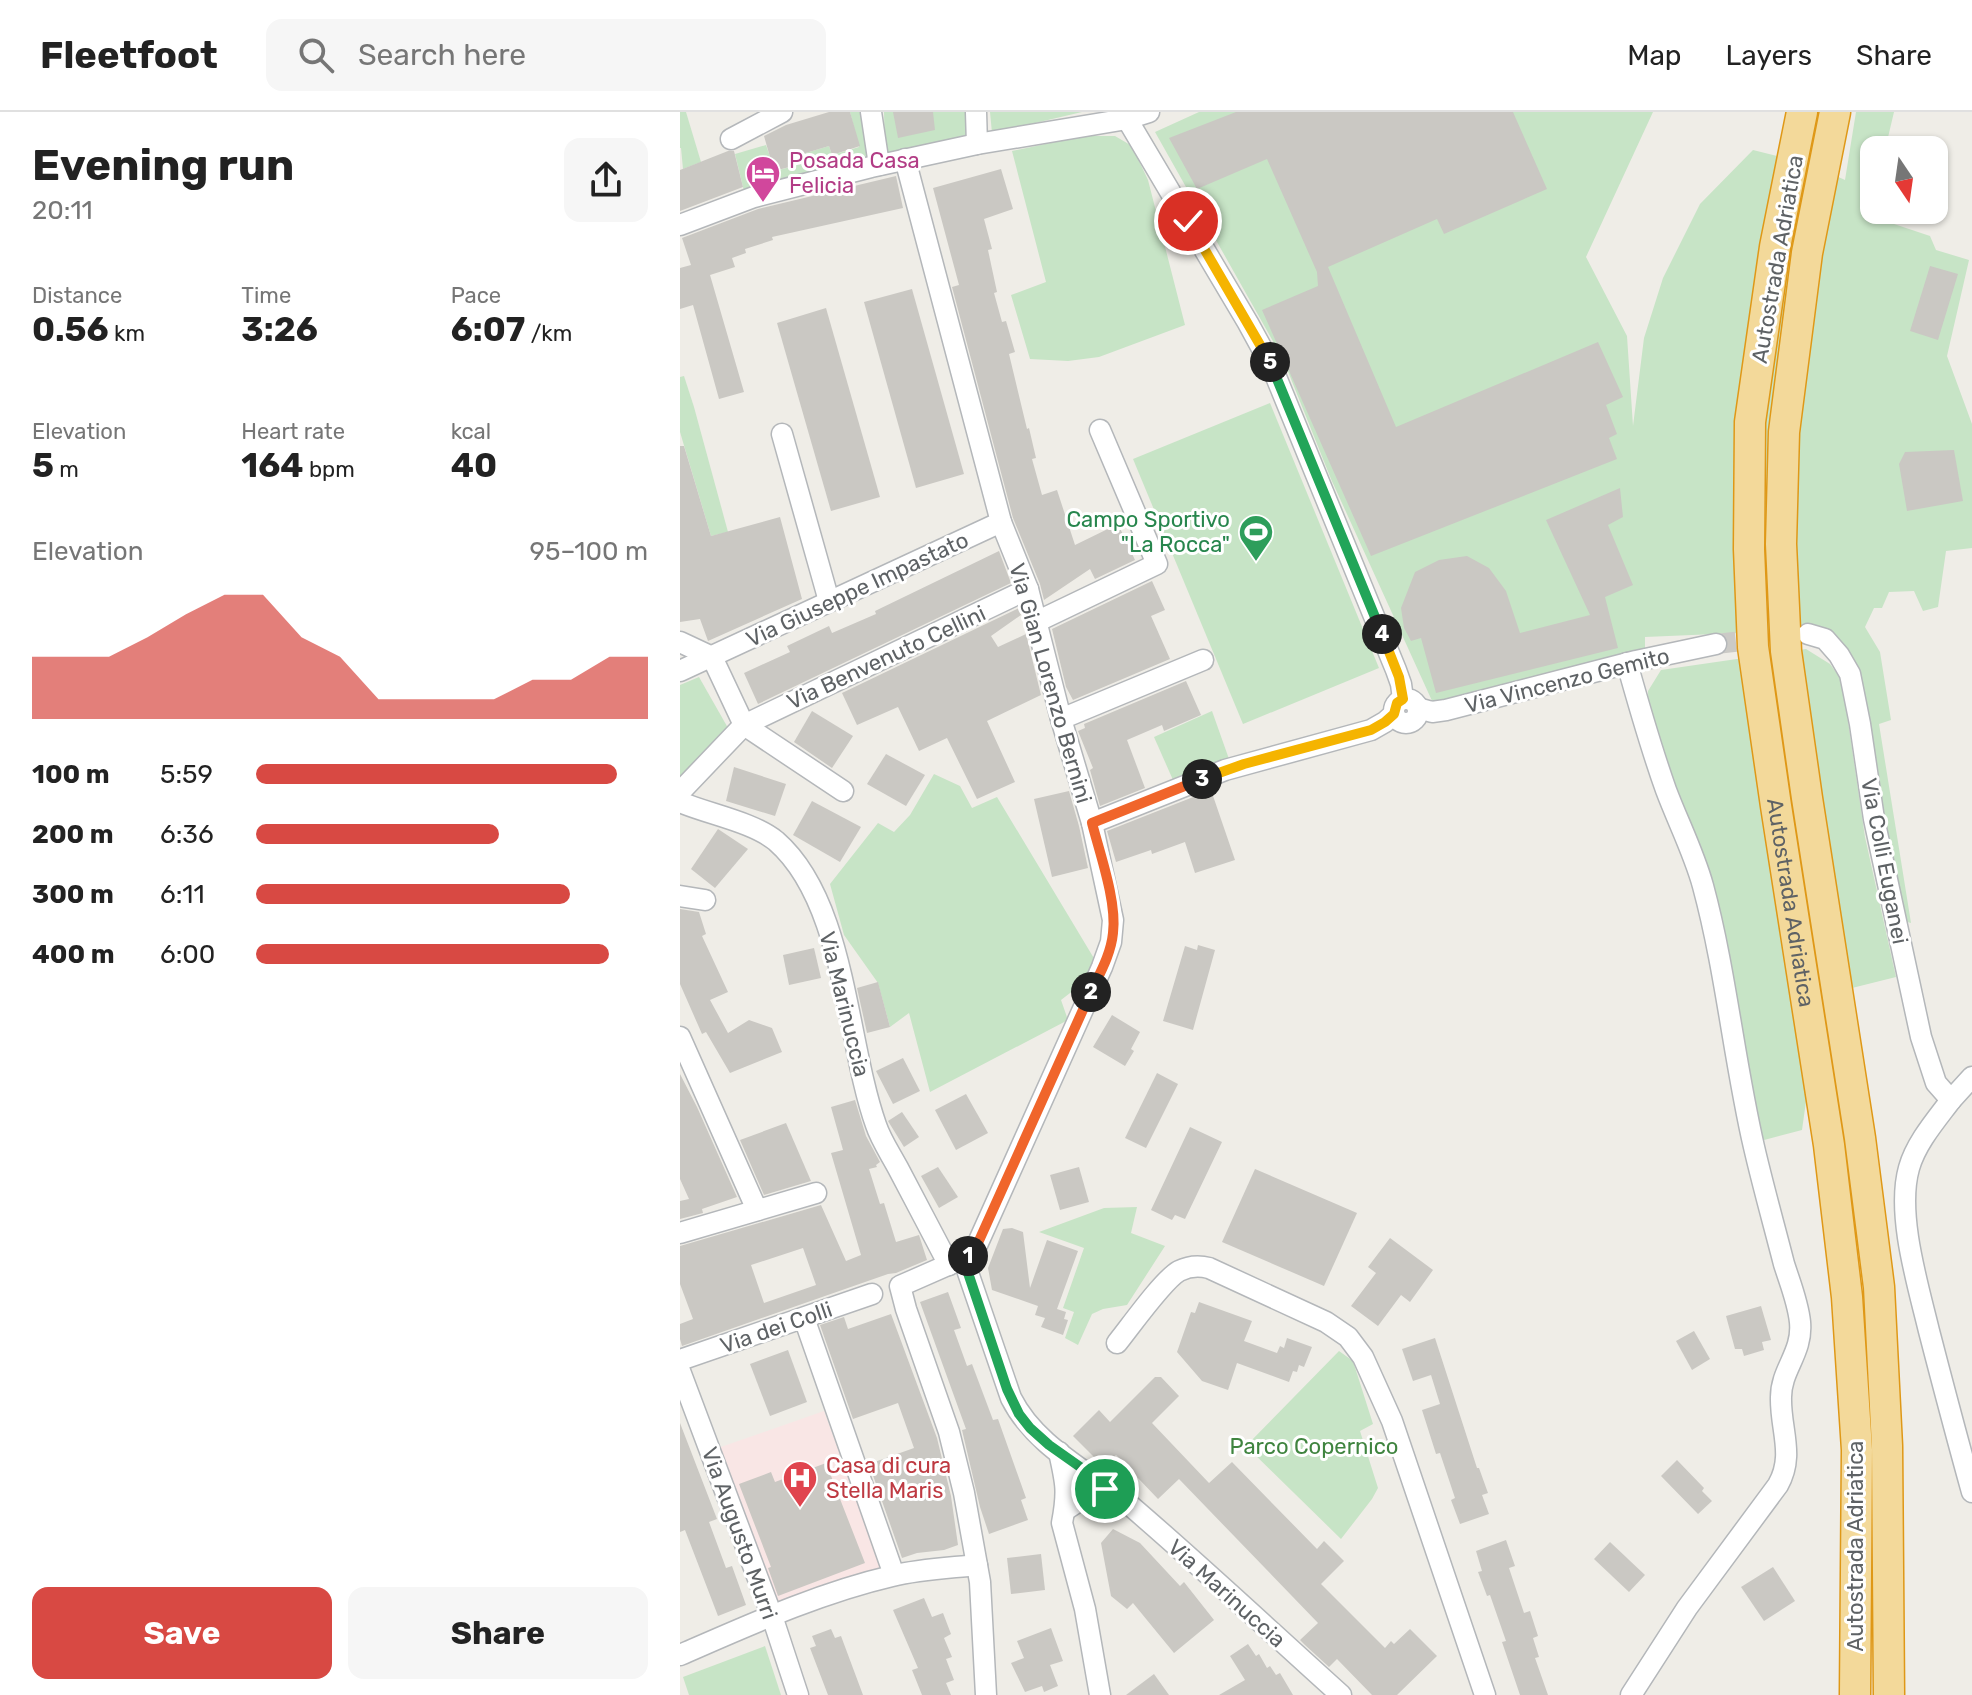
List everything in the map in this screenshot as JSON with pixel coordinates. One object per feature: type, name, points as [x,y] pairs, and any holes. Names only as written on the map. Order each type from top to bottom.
[{"type":"highway","name":"Autostrada Adriatica","points":[[1802,112],[1775,247],[1750,422],[1749,549],[1753,647],[1829,1145],[1847,1297],[1857,1450],[1855,1695]]},
{"type":"highway","name":"Autostrada Adriatica","points":[[1835,112],[1807,253],[1784,432],[1781,544],[1786,651],[1860,1138],[1879,1287],[1887,1446],[1889,1695]]},
{"type":"street","points":[[731,139],[782,112]]},
{"type":"street","points":[[871,112],[879,165]]},
{"type":"street","points":[[976,112],[977,144]]},
{"type":"street","points":[[680,225],[754,197],[879,165],[977,144],[1127,119],[1149,112]]},
{"type":"street","points":[[1127,119],[1272,367],[1396,670],[1405,707]]},
{"type":"street","name":"Via Gian Lorenzo Bernini","points":[[905,159],[1001,522],[1028,589],[1061,719],[1092,823],[1112,908],[1113,928],[1109,949],[973,1254],[956,1262]]},
{"type":"street","points":[[1036,622],[1157,564],[1100,430]]},
{"type":"street","points":[[782,434],[829,601]]},
{"type":"street","name":"Via Giuseppe Impastato","points":[[680,671],[1001,522]]},
{"type":"street","name":"Via Benvenuto Cellini","points":[[680,792],[744,725],[1028,589]]},
{"type":"street","name":"Via Colli Euganei","points":[[1808,634],[1825,639],[1850,674],[1874,819],[1921,1037],[1936,1083],[1951,1100]]},
{"type":"street","points":[[680,642],[712,657],[744,725],[843,791]]},
{"type":"street","name":"Via Vincenzo Gemito","points":[[1092,823],[1225,770],[1371,730],[1405,707],[1432,712],[1446,710],[1627,663],[1716,644]]},
{"type":"street","points":[[1061,719],[1203,660]]},
{"type":"street","points":[[1627,663],[1664,783],[1690,846],[1705,894],[1753,1143],[1797,1305],[1800,1331],[1798,1348],[1782,1388],[1787,1458],[1781,1480],[1687,1608],[1631,1695]]},
{"type":"street","name":"Via Marinuccia","points":[[680,802],[767,835],[786,852],[809,884],[838,965],[879,1133],[956,1262],[1015,1407],[1030,1428],[1110,1488],[1341,1695]]},
{"type":"street","points":[[680,896],[705,900]]},
{"type":"street","points":[[680,1037],[757,1210]]},
{"type":"street","points":[[1972,1077],[1922,1140],[1909,1166],[1904,1199],[1919,1289],[1972,1492]]},
{"type":"street","points":[[680,1233],[816,1193]]},
{"type":"street","points":[[956,1262],[900,1286],[955,1452],[971,1525],[977,1565],[986,1695]]},
{"type":"street","points":[[1117,1343],[1172,1276],[1188,1267],[1198,1266],[1209,1268],[1309,1313],[1348,1337],[1367,1363],[1392,1421],[1485,1695]]},
{"type":"street","name":"Via dei Colli","points":[[680,1360],[872,1294]]},
{"type":"street","points":[[804,1318],[894,1575]]},
{"type":"street","name":"Via Augusto Murri","points":[[680,1371],[772,1616],[798,1695]]},
{"type":"street","points":[[1059,1452],[1066,1482],[1062,1523],[1085,1609],[1096,1693]]},
{"type":"street","points":[[1065,1510],[1088,1495],[1110,1488]]},
{"type":"street","points":[[680,1655],[848,1588],[894,1575],[977,1565]]},
{"type":"shaded area","name":"Casa di cura Stella Maris","points":[[824,1411],[882,1570],[776,1608],[718,1448]]},
{"type":"green space","points":[[680,112],[686,112],[701,162],[683,169],[680,148]]},
{"type":"green space","points":[[850,112],[862,112],[871,160],[744,191],[735,154],[766,145],[775,171],[801,164],[799,155],[829,146],[832,155],[859,147]]},
{"type":"green space","points":[[884,112],[967,112],[970,138],[885,154]]},
{"type":"green space","points":[[990,112],[1082,112],[992,133]]},
{"type":"green space","points":[[1199,112],[1653,112],[1586,257],[1627,336],[1633,426],[1644,338],[1663,278],[1700,204],[1753,150],[1810,164],[1845,180],[1856,112],[1894,112],[1888,136],[1860,136],[1860,224],[1894,224],[1930,236],[1936,250],[1969,260],[1947,356],[1972,424],[1972,548],[1946,551],[1938,607],[1923,611],[1914,591],[1889,592],[1882,608],[1874,608],[1865,627],[1880,652],[1891,720],[1879,724],[1911,923],[1896,919],[1850,662],[1808,630],[1645,637],[1645,651],[1433,703],[1331,479],[1283,359],[1155,132]]},
{"type":"green space","points":[[1083,136],[1115,136],[1132,146],[1148,180],[1185,325],[1099,357],[1068,361],[1030,359],[1011,295],[1046,282],[1012,151]]},
{"type":"green space","points":[[684,376],[728,532],[711,536],[680,432],[680,377]]},
{"type":"green space","name":"Campo Sportivo \"La Rocca\"","points":[[1270,403],[1379,668],[1243,724],[1133,459]]},
{"type":"green space","points":[[1806,649],[1830,664],[1842,680],[1865,837],[1896,977],[1852,988],[1820,1001],[1802,1130],[1753,1143],[1721,969],[1649,738],[1648,691],[1661,670]]},
{"type":"green space","points":[[699,677],[728,728],[680,781],[680,685]]},
{"type":"green space","points":[[1212,711],[1229,759],[1173,780],[1154,737]]},
{"type":"green space","points":[[934,774],[960,786],[972,808],[997,797],[1095,960],[1083,983],[1061,1000],[1068,1020],[930,1092],[909,1013],[890,1027],[878,983],[844,935],[830,884],[878,823],[894,832],[910,815]]},
{"type":"green space","points":[[1137,1207],[1131,1233],[1165,1246],[1127,1305],[1092,1314],[1078,1345],[1065,1338],[1074,1312],[1063,1308],[1084,1248],[1039,1232],[1104,1208]]},
{"type":"green space","name":"Parco Copernico","points":[[1339,1351],[1353,1361],[1373,1424],[1360,1431],[1378,1488],[1341,1539],[1246,1446]]},
{"type":"green space","points":[[765,1646],[781,1695],[689,1695],[683,1677]]},
{"type":"building","points":[[829,112],[850,112],[860,146],[832,155],[829,146],[799,155],[801,164],[774,171],[764,136],[786,125]]},
{"type":"building","points":[[893,112],[933,112],[935,130],[898,138]]},
{"type":"building","points":[[1236,112],[1513,112],[1547,189],[1444,234],[1437,219],[1328,267],[1396,427],[1598,342],[1623,397],[1606,405],[1617,434],[1609,438],[1617,459],[1371,556],[1262,310],[1318,286],[1317,272],[1267,159],[1197,189],[1169,138]]},
{"type":"building","points":[[734,151],[743,187],[680,211],[680,170]]},
{"type":"building","points":[[1001,169],[1013,209],[984,219],[992,249],[988,250],[997,292],[994,293],[1015,352],[1009,354],[1029,428],[1036,458],[1032,459],[1042,495],[1057,490],[1075,545],[1118,524],[1135,560],[1095,579],[1090,569],[1044,600],[1013,518],[952,287],[959,285],[933,188]]},
{"type":"building","points":[[896,176],[903,208],[772,237],[773,240],[745,249],[746,253],[732,258],[735,267],[710,275],[744,392],[719,399],[693,305],[680,309],[680,268],[691,265],[682,238],[758,209]]},
{"type":"building","points":[[1930,266],[1958,274],[1938,340],[1910,331]]},
{"type":"building","points":[[912,289],[964,474],[916,488],[864,302]]},
{"type":"building","points":[[826,308],[880,497],[831,511],[777,323]]},
{"type":"building","points":[[680,446],[684,446],[711,536],[780,517],[802,599],[708,641],[700,619],[680,622]]},
{"type":"building","points":[[1954,450],[1963,501],[1907,511],[1899,464],[1905,452]]},
{"type":"building","points":[[1620,488],[1623,517],[1608,525],[1633,585],[1605,597],[1618,648],[1436,693],[1421,638],[1411,641],[1404,628],[1401,608],[1415,572],[1439,560],[1467,556],[1489,568],[1506,591],[1520,633],[1590,615],[1546,520]]},
{"type":"building","points":[[999,551],[1011,583],[758,704],[744,673],[790,652],[787,646],[829,626],[832,633],[876,614],[875,611]]},
{"type":"building","points":[[1152,581],[1165,610],[1151,616],[1170,659],[1073,700],[1066,687],[1052,629]]},
{"type":"building","points":[[1019,608],[1021,615],[991,636],[998,647],[1026,634],[1041,695],[987,721],[1015,782],[977,799],[947,738],[919,751],[898,707],[857,725],[842,693]]},
{"type":"building","points":[[1186,681],[1201,715],[1164,731],[1162,725],[1127,740],[1145,788],[1100,806],[1090,770],[1093,768],[1078,731],[1085,728],[1084,724]]},
{"type":"building","points":[[812,711],[853,736],[832,768],[794,742]]},
{"type":"building","points":[[886,754],[925,775],[906,806],[867,784]]},
{"type":"building","points":[[734,767],[786,784],[775,816],[726,801]]},
{"type":"building","points":[[1211,790],[1235,860],[1195,873],[1185,842],[1116,862],[1107,831]]},
{"type":"building","points":[[1069,791],[1088,868],[1052,877],[1034,799]]},
{"type":"building","points":[[812,801],[861,827],[840,862],[793,835]]},
{"type":"building","points":[[718,829],[748,849],[715,888],[691,869]]},
{"type":"building","points":[[680,909],[699,912],[706,934],[702,936],[728,992],[710,1000],[728,1033],[749,1020],[772,1028],[782,1052],[730,1073],[706,1032],[702,1034],[680,984]]},
{"type":"building","points":[[1198,945],[1215,950],[1193,1030],[1163,1021],[1185,946],[1197,950]]},
{"type":"building","points":[[814,948],[821,978],[789,985],[783,955]]},
{"type":"building","points":[[878,982],[890,1027],[867,1033],[857,988]]},
{"type":"building","points":[[1112,1015],[1140,1032],[1125,1066],[1093,1047]]},
{"type":"building","points":[[903,1058],[920,1091],[893,1104],[876,1071]]},
{"type":"building","points":[[1157,1073],[1178,1084],[1146,1148],[1125,1138]]},
{"type":"building","points":[[680,1074],[737,1197],[702,1209],[703,1213],[680,1219],[680,1201],[689,1199],[680,1179]]},
{"type":"building","points":[[966,1094],[988,1133],[956,1150],[935,1110]]},
{"type":"building","points":[[855,1100],[866,1136],[880,1162],[877,1167],[869,1169],[896,1242],[919,1235],[927,1260],[682,1346],[680,1324],[693,1319],[680,1284],[680,1246],[821,1205],[846,1261],[861,1255],[831,1153],[843,1150],[831,1107]],"holes":[[[803,1248],[816,1285],[764,1303],[751,1265]]]},
{"type":"building","points":[[902,1112],[919,1137],[904,1147],[888,1121]]},
{"type":"building","points":[[786,1123],[811,1181],[764,1195],[740,1140]]},
{"type":"building","points":[[1190,1127],[1222,1142],[1185,1219],[1175,1215],[1172,1220],[1151,1210]]},
{"type":"building","points":[[938,1167],[958,1197],[939,1208],[921,1176]]},
{"type":"building","points":[[1079,1167],[1089,1202],[1060,1210],[1050,1175]]},
{"type":"building","points":[[1255,1169],[1357,1213],[1324,1286],[1222,1242]]},
{"type":"building","points":[[1003,1229],[1023,1232],[1030,1288],[1047,1240],[1078,1251],[1057,1309],[1066,1312],[1064,1319],[1068,1320],[1063,1335],[1041,1327],[1045,1318],[1035,1315],[1038,1306],[992,1290],[988,1268]]},
{"type":"building","points":[[1390,1238],[1433,1270],[1410,1302],[1401,1295],[1378,1326],[1351,1306],[1376,1273],[1368,1267]]},
{"type":"building","points":[[948,1292],[961,1328],[954,1330],[967,1366],[972,1364],[993,1420],[998,1419],[1026,1498],[1021,1500],[1028,1520],[989,1534],[962,1430],[966,1429],[920,1302]]},
{"type":"building","points":[[1199,1302],[1252,1321],[1244,1341],[1277,1353],[1280,1346],[1284,1348],[1287,1338],[1312,1347],[1304,1367],[1299,1365],[1297,1372],[1293,1371],[1289,1382],[1237,1363],[1228,1390],[1202,1381],[1177,1352],[1191,1312],[1195,1313]]},
{"type":"building","points":[[1761,1306],[1771,1340],[1762,1342],[1764,1350],[1744,1356],[1742,1349],[1735,1349],[1726,1316]]},
{"type":"building","points":[[891,1314],[937,1438],[951,1496],[958,1545],[902,1558],[869,1464],[914,1448],[898,1403],[853,1419],[820,1325],[844,1317],[848,1329]]},
{"type":"building","points":[[1694,1331],[1710,1359],[1692,1370],[1676,1341]]},
{"type":"building","points":[[1435,1338],[1488,1493],[1482,1495],[1489,1514],[1460,1524],[1440,1453],[1436,1454],[1422,1410],[1440,1404],[1431,1375],[1413,1381],[1402,1349]]},
{"type":"building","points":[[788,1350],[807,1402],[770,1416],[750,1364]]},
{"type":"building","points":[[1155,1377],[1161,1377],[1179,1396],[1152,1423],[1209,1483],[1232,1462],[1317,1549],[1324,1541],[1344,1561],[1321,1584],[1385,1648],[1410,1629],[1437,1656],[1397,1695],[1372,1695],[1337,1659],[1329,1667],[1305,1645],[1300,1640],[1318,1623],[1179,1479],[1158,1499],[1116,1455],[1104,1467],[1073,1436],[1099,1410],[1110,1422]]},
{"type":"building","points":[[680,1423],[717,1519],[709,1522],[726,1568],[732,1566],[746,1605],[718,1616],[685,1530],[680,1532]]},
{"type":"building","points":[[1677,1460],[1712,1501],[1698,1514],[1661,1476]]},
{"type":"building","points":[[826,1463],[865,1563],[778,1596],[768,1568],[771,1567],[739,1484],[771,1472],[775,1482]]},
{"type":"building","points":[[1113,1529],[1140,1543],[1180,1586],[1184,1582],[1214,1620],[1174,1653],[1133,1603],[1127,1609],[1111,1596],[1101,1543]]},
{"type":"building","points":[[1506,1540],[1515,1566],[1509,1568],[1524,1613],[1530,1611],[1538,1636],[1533,1638],[1539,1657],[1535,1658],[1548,1695],[1520,1695],[1502,1642],[1506,1641],[1490,1595],[1487,1596],[1478,1572],[1482,1571],[1476,1551]]},
{"type":"building","points":[[1610,1542],[1645,1575],[1629,1592],[1594,1559]]},
{"type":"building","points":[[1041,1554],[1045,1590],[1011,1594],[1007,1558]]},
{"type":"building","points":[[1773,1567],[1795,1601],[1764,1621],[1741,1587]]},
{"type":"building","points":[[924,1598],[932,1617],[943,1613],[951,1634],[944,1638],[952,1657],[946,1659],[954,1680],[946,1683],[951,1695],[922,1695],[912,1670],[918,1668],[893,1610]]},
{"type":"building","points":[[1051,1628],[1063,1661],[1050,1665],[1058,1686],[1044,1692],[1042,1686],[1025,1692],[1011,1663],[1024,1658],[1017,1641]]},
{"type":"building","points":[[831,1629],[835,1638],[841,1636],[863,1695],[828,1695],[810,1648],[816,1646],[812,1636]]},
{"type":"building","points":[[1248,1644],[1256,1656],[1259,1654],[1267,1668],[1270,1666],[1276,1675],[1280,1673],[1293,1695],[1219,1695],[1245,1680],[1230,1656]]},
{"type":"building","points":[[1154,1674],[1169,1695],[1126,1695]]},
{"type":"tunnel","points":[[1716,644],[1796,635]]},
{"type":"place","name":"Posada Casa Felicia","points":[[763,204]]},
{"type":"place","name":"Campo Sportivo \"La Rocca\"","points":[[1256,563]]},
{"type":"place","name":"Casa di cura Stella Maris","points":[[800,1509]]},
{"type":"route","points":[[1105,1489],[1110,1488],[1049,1445],[1019,1414],[1007,1389],[963,1258],[973,1254],[1109,949],[1113,935],[1112,908],[1092,823],[1225,770],[1371,730],[1394,714],[1395,706],[1403,699],[1396,670],[1272,367],[1188,221]]}]
